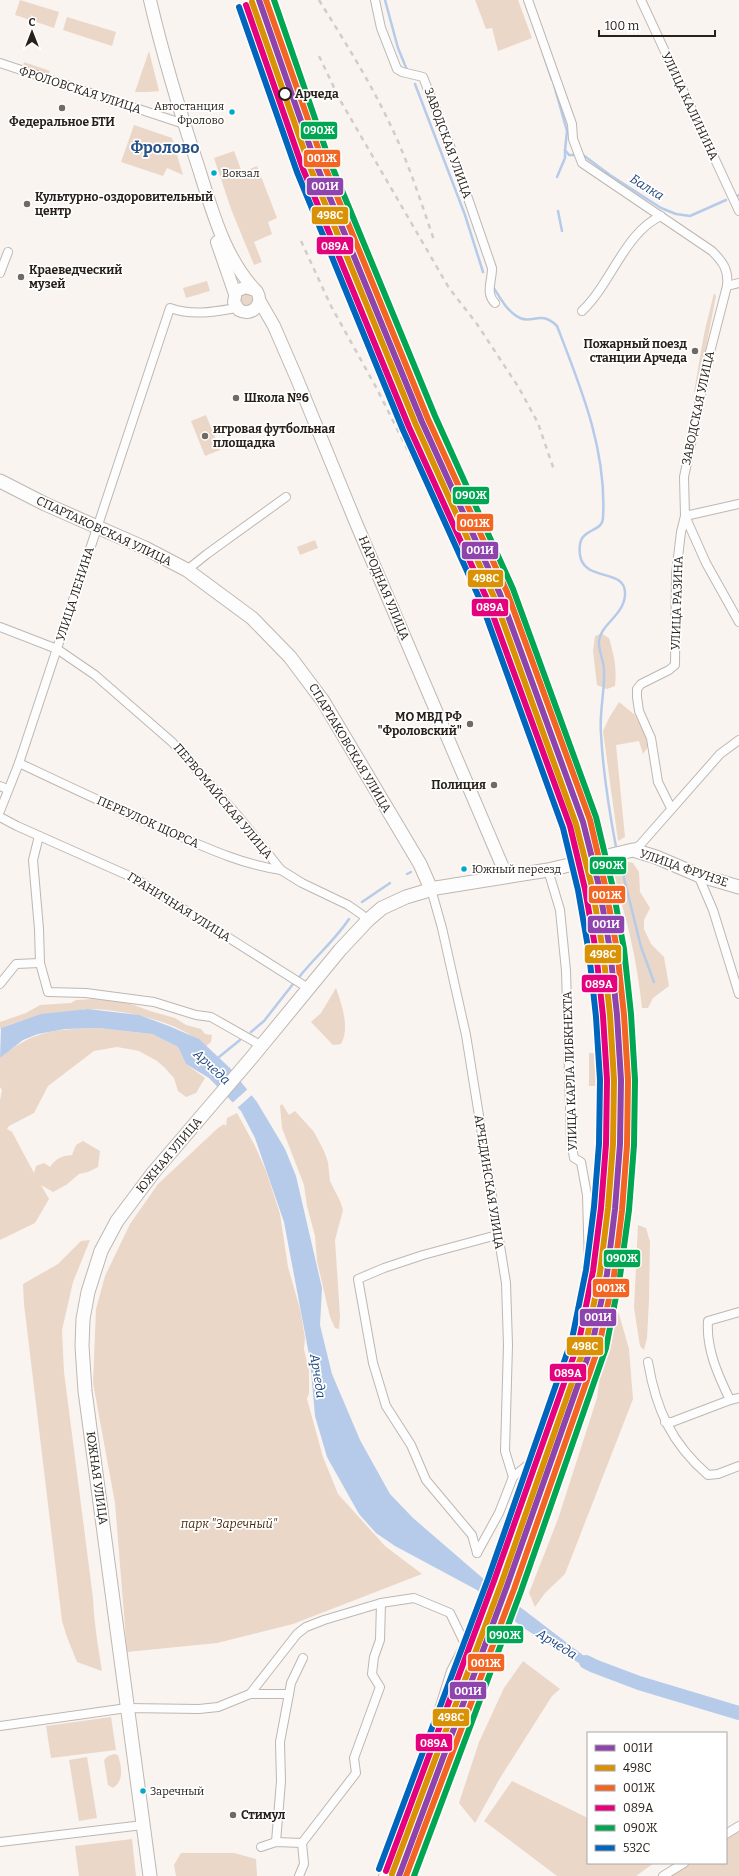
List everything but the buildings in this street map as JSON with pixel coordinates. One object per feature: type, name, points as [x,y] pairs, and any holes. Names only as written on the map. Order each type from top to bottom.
[{"type":"main road","name":"СПАРТАКОВСКАЯ УЛИЦА","points":[[0,482],[45,504],[145,548],[187,570],[252,618],[290,657],[323,701],[420,864],[431,889]]},
{"type":"main road","name":"ЮЖНАЯ УЛИЦА","points":[[150,1876],[85,1391],[82,1346],[83,1319],[94,1271],[101,1251],[117,1221],[132,1199],[262,1046],[340,950],[368,920],[382,908],[397,900],[431,889],[548,870],[628,851]]},
{"type":"main road","name":"УЛИЦА ФРУНЗЕ","points":[[628,851],[638,851],[698,875],[739,887]]},
{"type":"street","name":"НАРОДНАЯ УЛИЦА","points":[[150,0],[184,124],[223,239],[232,257],[257,295],[274,326],[507,877]]},
{"type":"street","name":"ЗАВОДСКАЯ УЛИЦА","points":[[374,0],[381,28],[397,69],[402,72],[423,77],[450,146],[492,268],[490,298],[495,304]]},
{"type":"street","name":"ЗАВОДСКАЯ УЛИЦА","points":[[528,0],[572,124],[573,139],[582,163],[712,251],[722,261],[726,269],[727,286],[710,352],[684,477],[685,516],[706,562],[739,622]]},
{"type":"street","name":"УЛИЦА КАЛИНИНА","points":[[641,0],[738,206]]},
{"type":"street","name":"ФРОЛОВСКАЯ УЛИЦА","points":[[0,63],[184,124]]},
{"type":"street","name":"НАРОДНАЯ УЛИЦА","points":[[184,124],[191,160],[235,294]]},
{"type":"street","points":[[582,311],[600,292],[614,264],[645,225],[661,216]]},
{"type":"street","points":[[0,273],[8,252]]},
{"type":"street","points":[[727,286],[739,283]]},
{"type":"street","points":[[242,310],[256,308],[257,295],[249,287],[243,287],[235,294],[233,300],[242,310],[257,315],[274,326]]},
{"type":"street","name":"УЛИЦА ЛЕНИНА","points":[[0,811],[4,788],[19,763],[170,308],[191,313],[242,310]]},
{"type":"street","points":[[187,570],[212,550],[286,497]]},
{"type":"street","points":[[685,516],[739,504]]},
{"type":"street","name":"УЛИЦА РАЗИНА","points":[[671,808],[658,782],[651,738],[639,711],[637,689],[641,684],[669,670],[676,662],[676,574],[681,532],[685,516]]},
{"type":"street","name":"ПЕРВОМАЙСКАЯ УЛИЦА","points":[[0,627],[57,649],[96,675],[172,742],[235,812],[281,870],[302,883],[348,905],[368,920]]},
{"type":"street","points":[[628,851],[640,845],[720,754],[739,740]]},
{"type":"street","name":"ПЕРЕУЛОК ЩОРСА","points":[[19,763],[141,820],[198,844],[259,867],[281,870]]},
{"type":"street","name":"ГРАНИЧНАЯ УЛИЦА","points":[[0,817],[136,879],[308,988]]},
{"type":"street","points":[[39,836],[33,860],[39,929],[40,963],[48,992],[86,993],[154,1002],[196,1015],[211,1017],[262,1046]]},
{"type":"street","name":"УЛИЦА КАРЛА ЛИБКНЕХТА","points":[[497,1235],[423,1255],[384,1268],[358,1279],[373,1363],[386,1406],[411,1445],[426,1480],[472,1535],[477,1553],[499,1513],[513,1477],[536,1458],[554,1424],[573,1373],[587,1324],[590,1301],[588,1195],[581,1162],[574,1158],[571,1141],[566,971],[560,910],[548,870]]},
{"type":"street","points":[[698,875],[713,910],[739,994]]},
{"type":"street","name":"АРЧЕДИНСКАЯ УЛИЦА","points":[[431,889],[442,928],[466,1035],[497,1235],[506,1283],[508,1345],[505,1451],[513,1477]]},
{"type":"street","points":[[0,984],[16,964],[40,963]]},
{"type":"street","points":[[730,1400],[713,1360],[707,1333],[708,1321],[739,1312]]},
{"type":"street","points":[[648,1362],[651,1383],[665,1422],[683,1451],[708,1475],[718,1474],[739,1466]]},
{"type":"street","points":[[665,1422],[672,1422],[739,1398]]},
{"type":"street","points":[[250,1694],[297,1634],[306,1627],[324,1620],[367,1608],[381,1602],[414,1598],[450,1613],[465,1644],[451,1671],[404,1821],[383,1876]]},
{"type":"street","points":[[299,1876],[304,1864],[302,1843],[356,1773],[354,1758],[380,1687],[372,1674],[374,1657],[380,1640],[381,1602]]},
{"type":"street","points":[[276,1842],[281,1781],[280,1742],[292,1683],[303,1658]]},
{"type":"street","points":[[0,1726],[127,1708],[212,1708],[250,1694],[289,1694]]},
{"type":"street","points":[[0,1842],[143,1825]]},
{"type":"street","points":[[727,1833],[739,1826]]},
{"type":"street","points":[[262,1847],[276,1842],[302,1843]]},
{"type":"street","points":[[662,1876],[682,1864]]},
{"type":"green space","points":[[20,0],[59,12],[54,28],[15,15]]},
{"type":"green space","points":[[475,0],[518,0],[532,38],[498,51],[492,28],[486,29]]},
{"type":"green space","points":[[67,17],[116,32],[112,46],[63,30]]},
{"type":"green space","points":[[149,51],[159,91],[135,92]]},
{"type":"green space","points":[[24,62],[50,71],[48,75],[23,66]]},
{"type":"green space","points":[[134,125],[172,138],[183,175],[167,168],[163,176],[121,162]]},
{"type":"green space","points":[[234,151],[242,172],[257,166],[277,218],[268,222],[272,234],[254,242],[262,262],[254,265],[231,209],[214,158]]},
{"type":"green space","points":[[207,281],[210,291],[186,298],[183,288]]},
{"type":"green space","points":[[246,289],[257,300],[246,311],[236,296]]},
{"type":"green space","points":[[714,293],[716,296],[697,393],[694,392],[704,334]]},
{"type":"green space","name":"игровая футбольная площадка","points":[[206,415],[220,450],[205,456],[191,421]]},
{"type":"green space","points":[[315,540],[318,548],[300,555],[297,547]]},
{"type":"green space","points":[[602,634],[609,638],[614,656],[615,686],[607,689],[597,685],[593,651],[595,636]]},
{"type":"green space","points":[[619,702],[635,715],[646,737],[648,747],[643,754],[639,741],[616,745],[625,837],[618,841],[603,731]]},
{"type":"green space","points":[[624,861],[633,863],[639,872],[640,892],[650,908],[644,920],[644,929],[651,944],[664,957],[669,986],[653,998],[648,1008],[642,1008],[631,938],[611,871],[610,864]]},
{"type":"green space","points":[[336,988],[344,1016],[345,1031],[341,1044],[333,1045],[311,1022],[321,1013]]},
{"type":"green space","points":[[76,1000],[114,1000],[175,1018],[186,1025],[201,1029],[205,1034],[212,1035],[211,1042],[205,1047],[195,1038],[168,1024],[134,1014],[118,1011],[89,1009],[32,1019],[15,1023],[0,1029],[0,1022],[26,1013],[40,1005],[71,1003]]},
{"type":"green space","points":[[98,1028],[152,1034],[178,1047],[186,1064],[205,1078],[196,1093],[186,1097],[178,1091],[174,1078],[157,1061],[139,1051],[117,1047],[94,1051],[48,1086],[34,1113],[9,1126],[7,1129],[12,1132],[34,1173],[36,1166],[44,1163],[50,1167],[60,1158],[72,1155],[76,1145],[83,1141],[100,1151],[98,1167],[88,1172],[79,1174],[66,1185],[53,1192],[41,1185],[49,1199],[35,1223],[0,1240],[0,1100],[2,1090],[0,1087],[0,1058],[23,1042],[35,1036],[70,1029]]},
{"type":"green space","points":[[589,1053],[611,1054],[611,1086],[589,1086]]},
{"type":"green space","points":[[282,1104],[289,1115],[295,1111],[314,1132],[324,1151],[328,1162],[330,1181],[343,1210],[335,1240],[340,1316],[339,1329],[335,1328],[330,1317],[317,1261],[315,1236],[307,1206],[304,1185],[282,1128],[280,1106]]},
{"type":"green space","name":"парк \"Заречный\"","points":[[237,1113],[255,1146],[266,1171],[280,1214],[288,1267],[300,1309],[305,1338],[304,1349],[309,1371],[309,1393],[307,1399],[323,1457],[338,1494],[385,1546],[422,1574],[293,1624],[217,1643],[127,1652],[115,1503],[93,1383],[96,1309],[105,1276],[130,1224],[158,1184],[218,1128],[224,1124],[226,1126],[227,1118]]},
{"type":"green space","points":[[638,1225],[646,1228],[650,1242],[647,1338],[644,1350],[640,1346],[634,1308]]},
{"type":"green space","points":[[90,1240],[73,1282],[62,1330],[64,1372],[93,1598],[96,1634],[102,1671],[77,1662],[62,1621],[24,1304],[23,1284],[58,1264],[81,1241]]},
{"type":"green space","points":[[613,1310],[619,1314],[629,1349],[633,1399],[565,1574],[545,1593],[535,1607],[529,1593],[558,1519],[597,1398],[604,1346]]},
{"type":"green space","points":[[523,1661],[560,1689],[552,1696],[500,1778],[475,1823],[459,1803],[479,1742],[504,1688]]},
{"type":"green space","points":[[111,1717],[116,1750],[51,1758],[46,1726]]},
{"type":"green space","points":[[114,1754],[118,1755],[121,1777],[117,1785],[113,1788],[108,1785],[104,1760],[108,1756]]},
{"type":"green space","points":[[87,1757],[97,1818],[79,1821],[69,1760]]},
{"type":"green space","points":[[512,1781],[587,1818],[587,1864],[653,1864],[636,1876],[557,1876],[484,1821]]},
{"type":"green space","points":[[739,1832],[739,1876],[657,1876],[675,1864],[727,1864],[727,1836]]},
{"type":"green space","points":[[132,1839],[136,1876],[79,1876],[75,1846]]},
{"type":"green space","points":[[181,1853],[234,1853],[256,1859],[257,1876],[176,1876],[174,1865]]},
{"type":"water","points":[[88,1009],[139,1015],[199,1039],[230,1068],[257,1102],[285,1149],[296,1176],[322,1288],[320,1325],[332,1374],[360,1440],[390,1494],[413,1518],[486,1581],[609,1675],[593,1672],[522,1627],[477,1590],[395,1546],[376,1533],[359,1514],[327,1457],[315,1416],[310,1360],[284,1222],[255,1138],[241,1111],[209,1078],[186,1064],[178,1047],[152,1034],[98,1028],[65,1029],[38,1034],[23,1040],[0,1058],[1,1028],[41,1014]]},
{"type":"pier","points":[[249,1088],[253,1094],[236,1109],[231,1104]]},
{"type":"waterway","name":"Балка","points":[[385,0],[398,48],[407,70]]},
{"type":"waterway","name":"Балка","points":[[543,53],[552,80]]},
{"type":"waterway","name":"Балка","points":[[415,84],[465,215],[483,272]]},
{"type":"waterway","name":"Балка","points":[[554,85],[567,131],[565,150],[569,155],[583,155],[610,175],[661,208],[676,214],[690,216],[726,200]]},
{"type":"waterway","name":"Балка","points":[[557,177],[565,158],[565,150]]},
{"type":"waterway","name":"Балка","points":[[558,211],[562,231]]},
{"type":"waterway","points":[[492,285],[504,303],[515,315],[529,320],[542,318],[546,319],[557,326],[583,396],[597,444],[601,468],[603,518],[602,523],[585,535],[582,539],[580,545],[580,555],[583,564],[589,569],[597,573],[613,577],[624,586],[624,602],[617,614],[603,630],[599,641],[604,670],[601,718],[602,748],[616,847]]},
{"type":"waterway","points":[[620,862],[641,947],[654,982]]},
{"type":"waterway","points":[[407,874],[411,872]]},
{"type":"waterway","points":[[362,902],[390,883]]},
{"type":"waterway","points":[[300,976],[338,934],[349,919]]},
{"type":"waterway","points":[[251,1032],[264,1021],[293,984]]},
{"type":"waterway","points":[[219,1057],[240,1040]]},
{"type":"waterway","name":"Арчеда","points":[[586,1662],[639,1683],[739,1713]]},
{"type":"railway","points":[[319,0],[364,74],[395,134],[434,240]]},
{"type":"railway","points":[[319,56],[340,100],[449,288],[477,324],[519,388],[538,423],[554,470]]},
{"type":"railway","points":[[301,241],[331,306],[377,389],[441,516],[475,569]]},
{"type":"transit line","name":"001И","points":[[259,0],[316,164],[422,422],[500,594],[583,822],[599,886],[610,950],[617,1015],[621,1080],[620,1144],[615,1209],[607,1274],[592,1345],[507,1586],[399,1876]]},
{"type":"transit line","name":"001Ж","points":[[266,0],[323,162],[428,419],[507,592],[590,820],[605,885],[617,950],[624,1015],[628,1080],[627,1145],[622,1210],[614,1275],[599,1346],[514,1589],[406,1876]]},
{"type":"transit line","name":"090Ж","points":[[274,0],[329,159],[435,416],[513,589],[596,817],[612,884],[624,949],[631,1014],[635,1080],[634,1145],[629,1210],[620,1276],[606,1348],[521,1591],[414,1876]]},
{"type":"transit line","name":"498С","points":[[252,2],[310,167],[416,425],[494,597],[576,824],[592,887],[603,951],[610,1015],[614,1080],[613,1144],[608,1208],[600,1273],[586,1343],[501,1584],[392,1874]]},
{"type":"transit line","name":"089А","points":[[246,5],[303,169],[409,427],[487,599],[570,826],[585,889],[596,952],[603,1016],[607,1080],[606,1144],[601,1208],[593,1271],[579,1341],[494,1581],[386,1871]]},
{"type":"transit line","name":"532С","points":[[239,7],[297,172],[403,430],[481,602],[563,828],[578,890],[589,953],[596,1017],[600,1080],[599,1144],[594,1207],[586,1270],[572,1339],[488,1579],[379,1869]]},
{"type":"place","name":"Арчеда","points":[[285,94]]},
{"type":"place","name":"Федеральное БТИ","points":[[62,108]]},
{"type":"place","name":"Автостанция Фролово","points":[[232,112]]},
{"type":"place","name":"Вокзал","points":[[214,173]]},
{"type":"place","name":"Культурно-оздоровительный центр","points":[[27,204]]},
{"type":"place","name":"Краеведческий музей","points":[[21,277]]},
{"type":"place","name":"Пожарный поезд станции Арчеда","points":[[695,351]]},
{"type":"place","name":"Школа №6","points":[[236,398]]},
{"type":"place","name":"игровая футбольная площадка","points":[[205,436]]},
{"type":"place","name":"МО МВД РФ \"Фроловский\"","points":[[470,724]]},
{"type":"place","name":"Полиция","points":[[494,785]]},
{"type":"place","name":"Южный переезд","points":[[464,869]]},
{"type":"place","name":"Заречный","points":[[143,1791]]},
{"type":"place","name":"Стимул","points":[[233,1815]]},
{"type":"district","name":"Фролово","points":[[165,147]]}]
